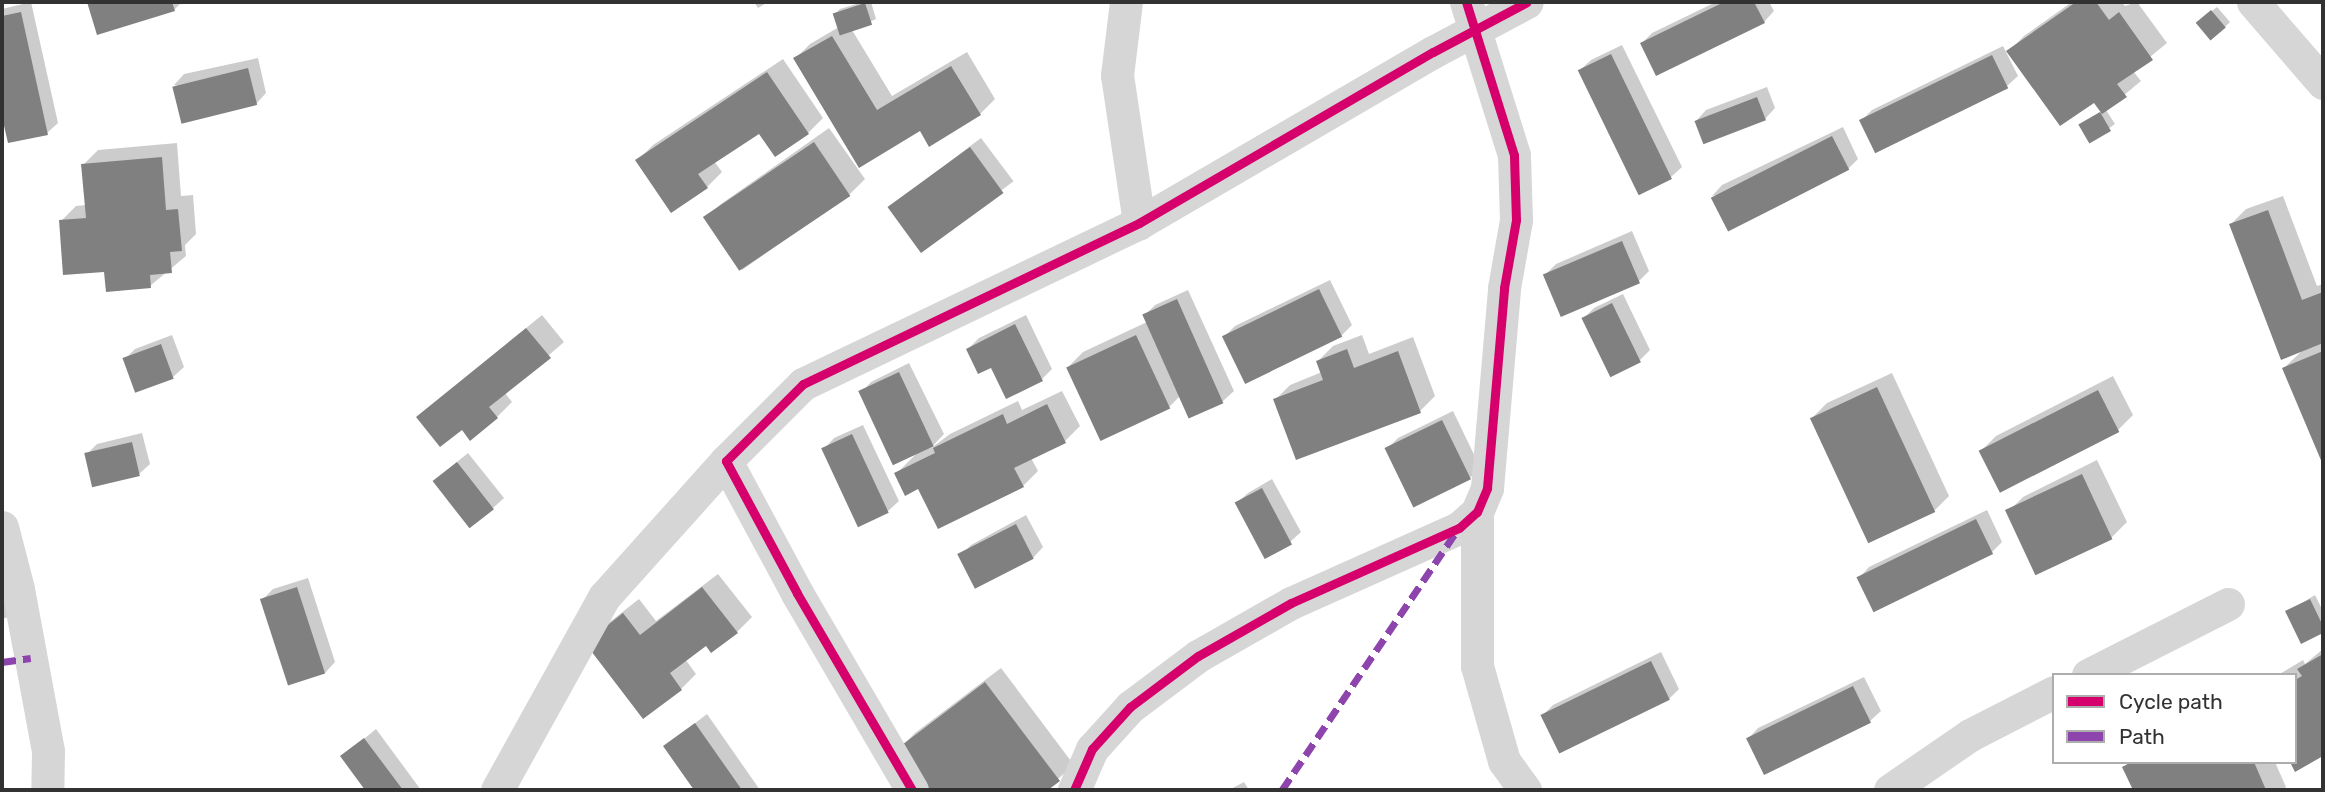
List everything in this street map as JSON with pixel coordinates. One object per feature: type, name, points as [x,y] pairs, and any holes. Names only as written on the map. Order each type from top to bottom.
[{"type":"street","points":[[1100,2],[1124,16],[1117,75],[1139,223]]},
{"type":"street","points":[[497,790],[604,597],[726,461],[803,384],[1139,223],[1471,15],[1527,2]]},
{"type":"street","points":[[2253,2],[2323,83]]},
{"type":"street","points":[[1471,15],[1514,155],[1516,220],[1504,288],[1487,488],[1477,512],[1476,666],[1504,761],[1525,790]]},
{"type":"street","points":[[726,461],[797,593],[912,790]]},
{"type":"street","points":[[1074,790],[1092,748],[1122,715],[1198,656],[1291,603],[1459,528],[1477,512]]},
{"type":"street","points":[[2,527],[18,589],[48,751],[47,790]]},
{"type":"street","points":[[2092,673],[2228,604]]},
{"type":"street","points":[[1890,790],[1970,734],[2052,693]]},
{"type":"building","points":[[87,2],[172,2],[175,11],[97,35]]},
{"type":"building","points":[[1724,2],[1754,2],[1765,23],[1656,76],[1640,43]]},
{"type":"building","points":[[2076,2],[2096,2],[2109,20],[2119,12],[2153,60],[2117,84],[2127,97],[2102,114],[2094,103],[2060,126],[2006,51]]},
{"type":"building","points":[[865,3],[872,25],[840,35],[833,14]]},
{"type":"building","points":[[2211,10],[2226,28],[2210,40],[2196,23]]},
{"type":"building","points":[[21,12],[48,135],[8,143],[2,117],[2,16]]},
{"type":"building","points":[[832,36],[877,110],[951,66],[981,115],[929,147],[920,131],[859,168],[793,58]]},
{"type":"building","points":[[1611,54],[1672,179],[1639,195],[1578,70]]},
{"type":"building","points":[[1992,55],[2008,88],[1875,153],[1859,120]]},
{"type":"building","points":[[248,68],[257,105],[182,124],[172,87]]},
{"type":"building","points":[[767,72],[809,134],[775,157],[759,134],[698,174],[708,188],[671,213],[635,160]]},
{"type":"building","points":[[1757,97],[1766,120],[1703,144],[1694,121]]},
{"type":"building","points":[[2100,112],[2111,131],[2089,144],[2078,124]]},
{"type":"building","points":[[1832,136],[1849,170],[1728,232],[1711,198]]},
{"type":"building","points":[[814,142],[850,196],[739,271],[703,217]]},
{"type":"building","points":[[970,147],[1004,193],[921,253],[887,207]]},
{"type":"building","points":[[162,157],[166,210],[178,209],[182,251],[170,252],[172,273],[150,275],[151,288],[106,292],[104,272],[63,275],[59,220],[86,218],[81,164]]},
{"type":"building","points":[[2268,210],[2302,300],[2323,292],[2323,343],[2281,360],[2229,224]]},
{"type":"building","points":[[1622,241],[1640,283],[1561,317],[1543,275]]},
{"type":"building","points":[[1319,289],[1342,337],[1245,384],[1222,336]]},
{"type":"building","points":[[1177,299],[1223,403],[1189,419],[1142,314]]},
{"type":"building","points":[[1612,303],[1641,362],[1610,377],[1581,318]]},
{"type":"building","points":[[1015,324],[1043,381],[1006,399],[991,368],[978,374],[966,349]]},
{"type":"building","points":[[526,328],[551,358],[489,407],[498,418],[470,441],[462,430],[440,447],[416,417]]},
{"type":"building","points":[[1136,335],[1170,408],[1100,441],[1066,368]]},
{"type":"building","points":[[161,344],[174,379],[135,393],[122,358]]},
{"type":"building","points":[[1347,349],[1354,368],[1398,351],[1421,413],[1296,460],[1273,399],[1323,380],[1316,361]]},
{"type":"building","points":[[2323,351],[2323,465],[2282,368]]},
{"type":"building","points":[[899,372],[934,446],[893,465],[858,391]]},
{"type":"building","points":[[1877,387],[1935,512],[1868,543],[1810,418]]},
{"type":"building","points":[[2098,390],[2119,432],[2000,493],[1979,451]]},
{"type":"building","points":[[1047,404],[1066,443],[1014,468],[1024,487],[938,529],[918,489],[905,496],[894,473],[935,453],[933,448],[1003,414],[1007,424]]},
{"type":"building","points":[[1442,420],[1471,479],[1413,507],[1384,448]]},
{"type":"building","points":[[852,434],[889,513],[858,527],[821,448]]},
{"type":"building","points":[[132,442],[140,476],[92,487],[84,453]]},
{"type":"building","points":[[457,462],[494,509],[470,528],[433,481]]},
{"type":"building","points":[[2082,474],[2112,539],[2035,575],[2005,510]]},
{"type":"building","points":[[1262,488],[1292,545],[1265,559],[1235,503]]},
{"type":"building","points":[[1976,519],[1993,554],[1874,612],[1856,577]]},
{"type":"building","points":[[1016,524],[1034,559],[975,589],[957,554]]},
{"type":"building","points":[[297,587],[325,674],[288,686],[260,599]]},
{"type":"building","points":[[702,587],[738,633],[711,653],[706,646],[670,673],[682,690],[643,719],[585,643],[623,613],[640,635]]},
{"type":"building","points":[[2310,599],[2323,626],[2323,633],[2301,644],[2285,611]]},
{"type":"building","points":[[2323,654],[2323,756],[2295,772],[2291,764],[2297,764],[2297,679],[2302,676],[2297,669]]},
{"type":"building","points":[[1651,661],[1670,700],[1559,754],[1540,715]]},
{"type":"building","points":[[985,682],[1060,781],[1048,790],[930,790],[898,748]]},
{"type":"building","points":[[1853,686],[1871,723],[1764,775],[1746,738]]},
{"type":"building","points":[[695,723],[742,790],[694,790],[663,746]]},
{"type":"building","points":[[364,738],[403,790],[365,790],[340,756]]},
{"type":"building","points":[[2128,764],[2255,764],[2266,790],[2133,790],[2122,767]]},
{"type":"marked path","points":[[1282,790],[1456,532]]},
{"type":"marked path","points":[[2,662],[31,658]]},
{"type":"cycle path","points":[[1074,790],[1092,749],[1130,707],[1198,656],[1291,603],[1459,528],[1477,512],[1487,488],[1504,288],[1516,220],[1514,155],[1466,2]]},
{"type":"cycle path","points":[[912,790],[797,593],[726,461],[803,384],[1139,223],[1433,52],[1527,2]]}]
